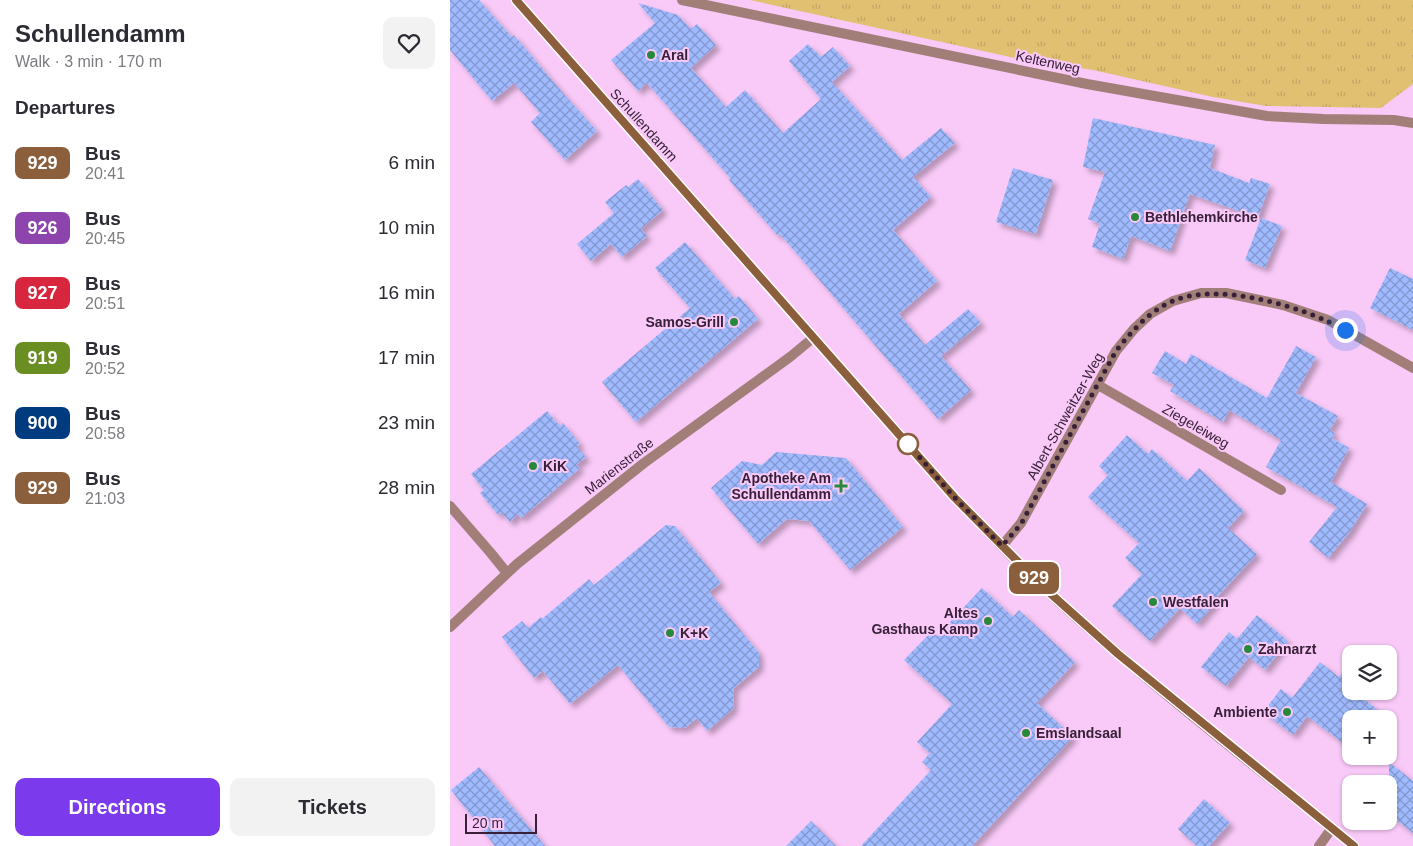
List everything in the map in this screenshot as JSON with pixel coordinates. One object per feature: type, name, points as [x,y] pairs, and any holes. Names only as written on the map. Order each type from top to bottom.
[{"type":"main road","name":"Schullendamm","points":[[522,2],[813,338],[955,498],[1002,546],[1042,586],[1118,654],[1354,846]]},
{"type":"street","name":"Keltenweg","points":[[682,0],[1087,84],[1268,116],[1394,120],[1413,123]]},
{"type":"street","name":"Albert-Schweitzer-Weg","points":[[1002,546],[1021,524],[1116,351],[1134,329],[1150,314],[1173,300],[1201,293],[1226,293],[1283,305],[1328,320],[1413,368]]},
{"type":"street","name":"Marienstraße","points":[[450,627],[517,564],[644,463],[790,357],[813,338]]},
{"type":"street","name":"Ziegeleiweg","points":[[1098,386],[1281,490]]},
{"type":"street","points":[[450,506],[507,573]]},
{"type":"street","points":[[1319,846],[1332,828]]},
{"type":"green space","points":[[750,0],[1413,0],[1413,84],[1381,108],[1266,106],[1213,97],[1093,70],[1015,58]]},
{"type":"building","points":[[450,0],[479,0],[512,37],[514,35],[597,131],[565,160],[531,122],[540,113],[514,83],[492,101],[450,50]]},
{"type":"building","points":[[638,3],[678,15],[691,29],[697,24],[716,45],[691,68],[726,107],[745,90],[783,133],[821,99],[789,61],[808,44],[821,57],[833,47],[850,66],[832,82],[902,160],[941,128],[955,143],[913,177],[931,197],[893,230],[937,281],[899,314],[925,345],[968,309],[981,323],[941,356],[971,390],[938,419],[780,234],[778,236],[647,83],[638,91],[611,60],[655,23]]},
{"type":"building","points":[[1093,118],[1215,145],[1210,168],[1249,183],[1251,178],[1270,184],[1258,218],[1190,194],[1170,251],[1131,236],[1123,259],[1092,247],[1100,224],[1088,219],[1105,172],[1083,167]]},
{"type":"building","points":[[1013,168],[1053,180],[1036,234],[996,222]]},
{"type":"building","points":[[638,179],[663,210],[641,229],[647,236],[622,257],[611,244],[591,261],[577,244],[614,213],[605,202],[626,185],[628,187]]},
{"type":"building","points":[[1261,218],[1282,226],[1265,268],[1245,260]]},
{"type":"building","points":[[685,242],[735,299],[739,296],[758,319],[636,422],[602,382],[690,308],[655,268]]},
{"type":"building","points":[[1390,268],[1413,279],[1413,330],[1370,308]]},
{"type":"building","points":[[1296,346],[1316,357],[1296,393],[1338,416],[1330,430],[1335,433],[1332,438],[1349,448],[1331,482],[1367,504],[1349,533],[1328,558],[1309,542],[1337,507],[1266,467],[1281,440],[1229,410],[1223,422],[1170,391],[1174,385],[1152,373],[1165,351],[1186,364],[1191,354],[1267,398]]},
{"type":"building","points":[[547,411],[560,426],[563,423],[580,444],[577,447],[586,457],[576,465],[580,468],[543,500],[521,518],[518,514],[510,522],[501,512],[498,515],[480,493],[484,490],[471,474]]},
{"type":"building","points":[[1127,435],[1148,454],[1152,449],[1187,481],[1199,468],[1244,511],[1228,528],[1257,554],[1216,598],[1218,600],[1197,624],[1180,608],[1150,641],[1112,606],[1142,574],[1125,558],[1139,543],[1088,497],[1108,475],[1099,466]]},
{"type":"building","points":[[776,452],[846,458],[903,527],[850,570],[809,521],[787,519],[758,544],[711,488],[742,461],[762,465]]},
{"type":"building","name":"K+K","points":[[666,525],[675,526],[721,583],[709,592],[759,653],[759,667],[734,688],[733,709],[707,731],[697,718],[685,728],[669,727],[618,665],[570,704],[543,671],[534,678],[502,637],[522,621],[528,628],[541,617],[542,619],[589,579],[594,585]]},
{"type":"building","points":[[982,588],[1013,617],[1019,610],[1075,662],[1037,703],[1073,737],[972,846],[861,846],[931,770],[922,762],[930,753],[917,742],[952,704],[904,660],[932,631],[937,636]]},
{"type":"building","name":"Zahnarzt","points":[[1257,615],[1288,641],[1265,670],[1249,657],[1226,686],[1201,667],[1229,632],[1237,639]]},
{"type":"building","points":[[1320,662],[1339,677],[1342,673],[1342,700],[1365,700],[1378,710],[1342,710],[1342,742],[1307,716],[1293,735],[1263,712],[1281,689],[1292,698]]},
{"type":"building","points":[[1389,765],[1393,765],[1413,781],[1413,833],[1397,820],[1397,775],[1389,775]]},
{"type":"building","points":[[479,767],[545,846],[495,846],[451,790]]},
{"type":"building","points":[[1204,799],[1230,823],[1209,846],[1197,846],[1178,829]]},
{"type":"building","points":[[811,821],[836,846],[786,846]]},
{"type":"bus line","name":"929","points":[[516,0],[955,498],[1002,546],[1042,586],[1118,654],[1354,846]]},
{"type":"place","name":"Aral","points":[[651,55]]},
{"type":"place","name":"Bethlehemkirche","points":[[1135,217]]},
{"type":"place","name":"Samos-Grill","points":[[734,322]]},
{"type":"place","name":"KiK","points":[[533,466]]},
{"type":"place","name":"Apotheke Am Schullendamm","points":[[841,486]]},
{"type":"place","name":"Westfalen","points":[[1153,602]]},
{"type":"place","name":"Altes Gasthaus Kamp","points":[[988,621]]},
{"type":"place","name":"K+K","points":[[670,633]]},
{"type":"place","name":"Zahnarzt","points":[[1248,649]]},
{"type":"place","name":"Ambiente","points":[[1287,712]]},
{"type":"place","name":"Emslandsaal","points":[[1026,733]]},
{"type":"route","points":[[908,444],[955,498],[1002,546],[1021,524],[1116,351],[1134,329],[1150,314],[1173,300],[1201,293],[1226,293],[1283,305],[1328,320],[1345,330]]}]
